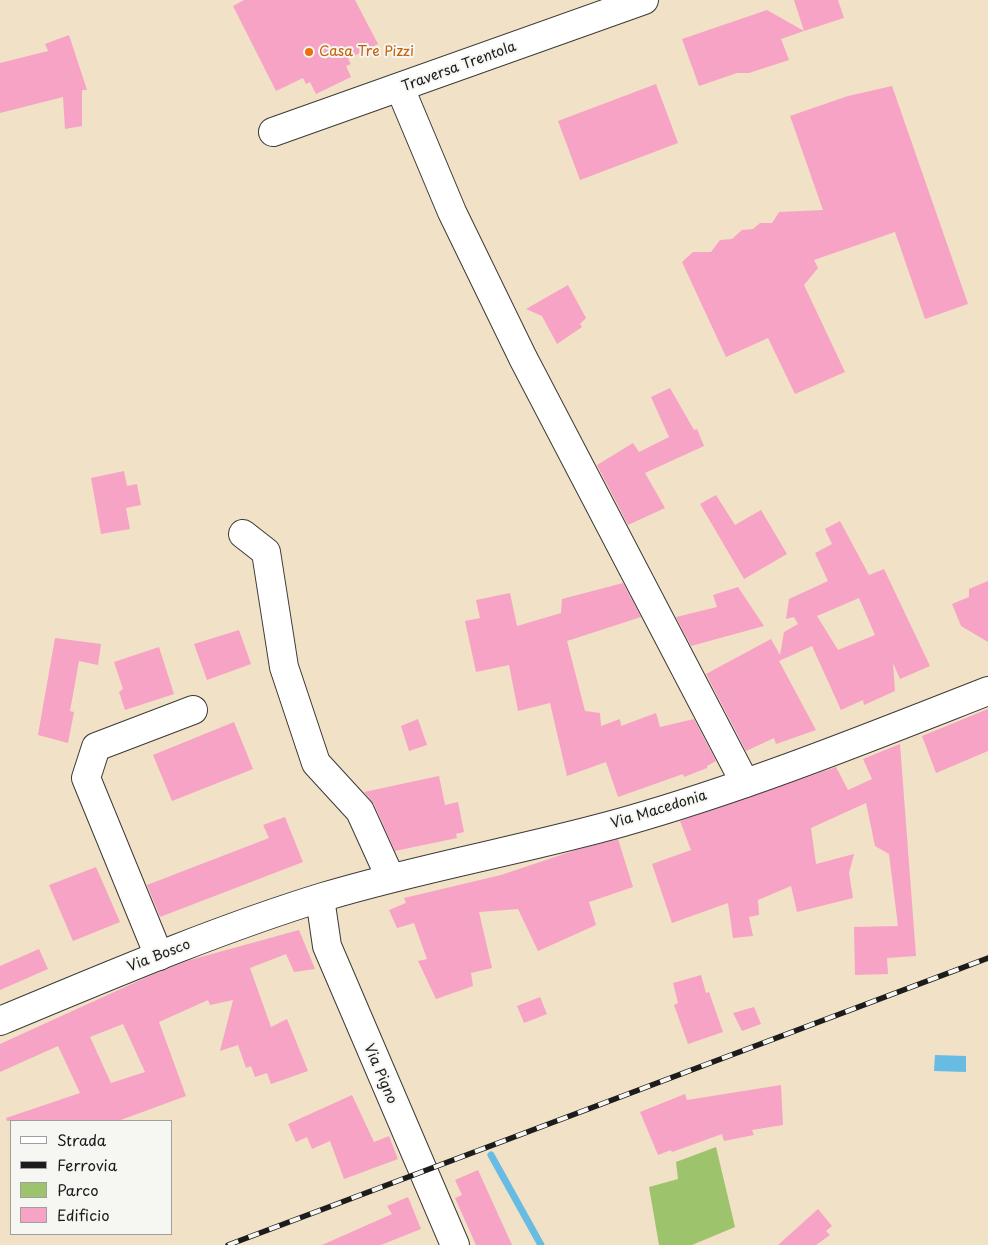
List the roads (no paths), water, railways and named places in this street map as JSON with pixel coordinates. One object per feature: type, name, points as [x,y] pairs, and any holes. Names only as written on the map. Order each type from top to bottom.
[{"type":"street","name":"Traversa Trentola","points":[[273,132],[644,0]]},
{"type":"street","points":[[400,88],[452,212],[523,358],[745,782]]},
{"type":"street","points":[[243,534],[266,552],[284,667],[316,763],[360,810],[390,877]]},
{"type":"street","name":"Via Macedonia","points":[[320,898],[390,877],[552,841],[626,821],[745,782],[988,691]]},
{"type":"street","points":[[159,956],[86,778],[96,747],[193,710]]},
{"type":"street","name":"Via Bosco","points":[[0,1021],[159,956],[320,898]]},
{"type":"street","name":"Via Pigno","points":[[320,898],[327,946],[456,1245]]},
{"type":"water","points":[[935,1055],[966,1056],[966,1072],[934,1071]]},
{"type":"waterway","points":[[491,1155],[541,1245]]},
{"type":"railway","points":[[228,1245],[988,958]]},
{"type":"place","name":"Casa Tre Pizzi","points":[[309,52]]}]
